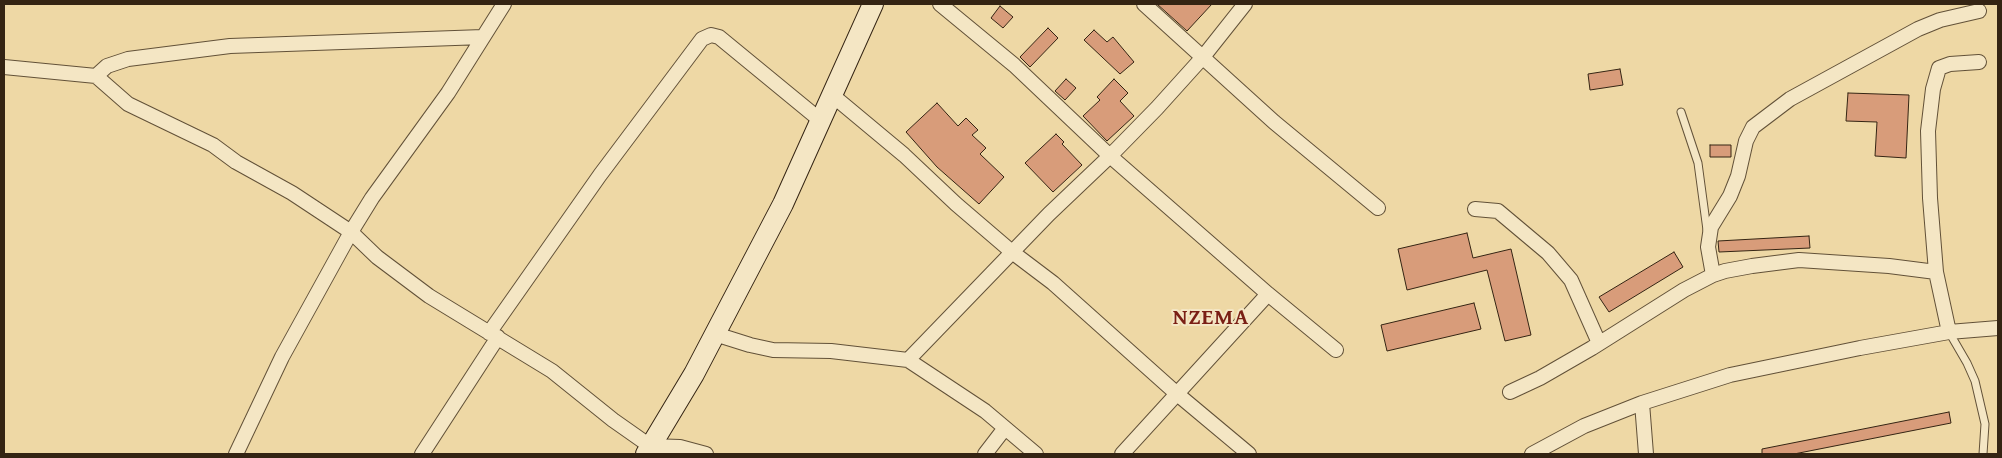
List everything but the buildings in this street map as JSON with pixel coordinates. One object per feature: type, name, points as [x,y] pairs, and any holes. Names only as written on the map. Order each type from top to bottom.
[{"type":"street","points":[[236,454],[282,357],[372,198],[448,93],[504,4]]},
{"type":"street","points":[[648,450],[694,374],[784,204],[873,4]]},
{"type":"street","points":[[940,4],[1014,65],[1110,156],[1268,294],[1336,350]]},
{"type":"street","points":[[1144,4],[1274,122],[1378,208]]},
{"type":"street","points":[[908,360],[1048,214],[1110,156],[1203,57],[1245,4]]},
{"type":"street","points":[[1713,275],[1708,237],[1711,227],[1730,196],[1738,176],[1746,141],[1753,127],[1790,99],[1918,29],[1940,20],[1979,11]]},
{"type":"street","points":[[422,454],[493,335],[600,174],[702,38],[711,35],[719,38],[820,120]]},
{"type":"street","points":[[96,76],[108,66],[128,59],[230,46],[483,37]]},
{"type":"street","points":[[1949,332],[1936,272],[1930,198],[1928,131],[1933,89],[1939,68],[1950,64],[1979,62]]},
{"type":"street","points":[[4,68],[96,76],[128,104],[213,145],[236,162],[292,193],[352,232],[377,257],[413,284],[451,310],[552,371],[648,450],[680,447],[706,454]]},
{"type":"street","points":[[832,95],[1012,252],[1053,283],[1176,393],[1249,454]]},
{"type":"street","points":[[1475,209],[1498,211],[1548,253],[1571,280],[1599,343]]},
{"type":"street","points":[[1510,392],[1540,378],[1684,290],[1713,275],[1752,266],[1799,260],[1889,266],[1936,272]]},
{"type":"street","points":[[1122,454],[1268,294]]},
{"type":"street","points":[[1532,454],[1584,426],[1642,403],[1730,375],[1949,332],[1998,328]]},
{"type":"street","points":[[715,334],[773,350],[832,351],[908,360],[985,411],[1036,454]]},
{"type":"street","points":[[1642,403],[1646,454]]},
{"type":"street","points":[[985,454],[1005,428]]},
{"type":"lane","points":[[1681,112],[1698,163],[1708,237]]},
{"type":"lane","points":[[1949,332],[1975,381],[1985,424],[1983,454]]},
{"type":"district","name":"NZEMA","points":[[1211,318]]}]
